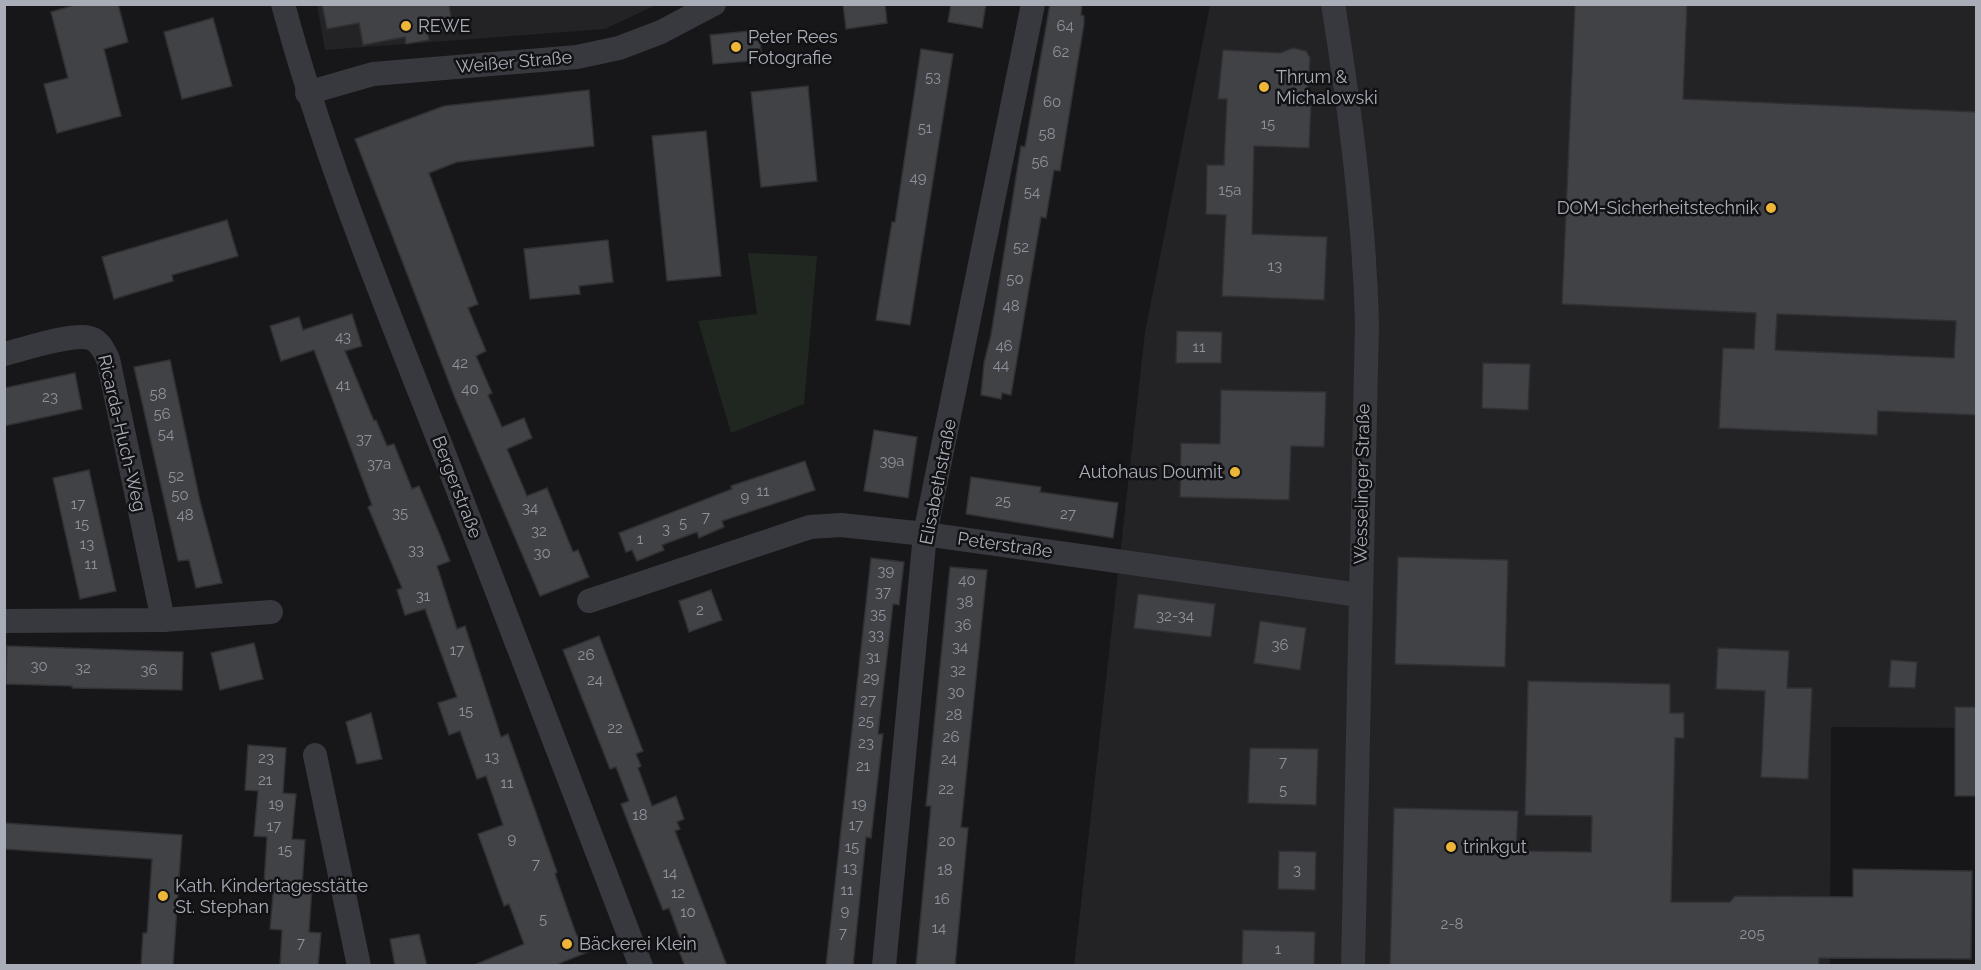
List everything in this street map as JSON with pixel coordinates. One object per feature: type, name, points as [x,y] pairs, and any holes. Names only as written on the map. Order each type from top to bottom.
[{"type":"street","name":"Bergerstraße","points":[[283,4],[307,93],[369,268],[499,596],[641,966]]},
{"type":"street","name":"Weißer Straße","points":[[307,93],[373,74],[586,55],[620,48],[661,32],[714,4]]},
{"type":"street","name":"Elisabethstraße","points":[[884,966],[925,534],[1033,4]]},
{"type":"street","name":"Wesselinger Straße","points":[[1333,4],[1352,119],[1367,323],[1359,595],[1353,966]]},
{"type":"street","name":"Ricarda-Huch-Weg","points":[[4,354],[77,337],[91,338],[101,345],[108,359],[163,620]]},
{"type":"street","name":"Peterstraße","points":[[589,601],[810,527],[841,525],[925,534],[1359,595]]},
{"type":"street","points":[[4,621],[163,620],[271,612]]},
{"type":"street","points":[[315,755],[359,966]]},
{"type":"shaded area","points":[[317,5],[656,5],[605,29],[325,50]]},
{"type":"shaded area","points":[[1210,5],[1976,5],[1976,728],[1831,727],[1830,965],[1074,966],[1145,332]]},
{"type":"shaded area","points":[[748,253],[817,256],[804,404],[731,433],[698,321],[757,314]]},
{"type":"building","points":[[78,4],[118,4],[128,42],[104,49],[121,116],[57,133],[44,84],[68,78],[51,12]]},
{"type":"building","name":"REWE","points":[[322,4],[449,4],[453,30],[428,33],[429,40],[406,44],[405,37],[363,45],[359,23],[327,29]]},
{"type":"building","points":[[843,4],[885,4],[887,23],[846,29]]},
{"type":"building","points":[[951,4],[986,4],[982,28],[948,22]]},
{"type":"building","points":[[1050,4],[1082,4],[1081,15],[1084,16],[1084,24],[1060,171],[1054,170],[1046,218],[1041,217],[1011,395],[1002,393],[1001,399],[981,395],[984,363],[991,335],[1021,146],[1025,147]]},
{"type":"building","name":"DOM-Sicherheitstechnik","points":[[1575,4],[1687,4],[1683,99],[1977,112],[1977,415],[1878,411],[1877,435],[1719,428],[1723,348],[1754,349],[1756,313],[1562,304]],"holes":[[[1777,314],[1956,321],[1954,358],[1775,350]]]},
{"type":"building","points":[[213,18],[232,86],[182,99],[164,32]]},
{"type":"building","name":"Peter Rees Fotografie","points":[[759,30],[762,60],[713,64],[710,35]]},
{"type":"building","points":[[1293,48],[1306,51],[1310,58],[1307,103],[1311,104],[1309,148],[1254,146],[1252,234],[1327,237],[1324,300],[1222,296],[1226,215],[1206,214],[1207,165],[1224,165],[1227,99],[1218,99],[1223,50],[1280,53]]},
{"type":"building","points":[[921,49],[953,54],[910,325],[876,320],[892,222],[895,222]]},
{"type":"building","points":[[808,86],[817,181],[761,187],[751,92]]},
{"type":"building","points":[[589,90],[594,146],[457,162],[429,173],[478,304],[468,308],[486,351],[476,356],[492,393],[488,395],[502,427],[524,418],[532,438],[507,449],[527,496],[547,488],[573,552],[578,550],[589,577],[540,596],[455,398],[355,139],[444,106]]},
{"type":"building","points":[[706,131],[721,276],[667,281],[652,136]]},
{"type":"building","points":[[227,220],[238,256],[172,275],[173,281],[114,299],[102,257]]},
{"type":"building","points":[[608,240],[613,282],[579,286],[580,294],[530,299],[524,249]]},
{"type":"building","points":[[352,314],[362,346],[345,351],[374,421],[376,420],[387,446],[394,444],[412,489],[419,486],[439,533],[450,561],[437,566],[457,629],[465,626],[501,737],[508,734],[557,872],[555,874],[576,934],[588,952],[553,966],[472,966],[524,944],[509,904],[504,906],[478,834],[503,825],[486,776],[477,779],[460,731],[449,735],[438,703],[457,697],[425,609],[405,615],[397,590],[402,588],[368,507],[372,505],[314,350],[281,361],[270,326],[299,317],[303,330]]},
{"type":"building","points":[[1177,331],[1222,332],[1221,363],[1176,363]]},
{"type":"building","points":[[170,360],[200,501],[222,583],[196,588],[189,560],[178,561],[134,367]]},
{"type":"building","points":[[1483,363],[1530,364],[1528,410],[1482,408]]},
{"type":"building","points":[[75,373],[82,409],[4,426],[4,388]]},
{"type":"building","points":[[1221,390],[1326,392],[1324,447],[1291,446],[1289,500],[1180,497],[1181,443],[1220,444]]},
{"type":"building","points":[[874,430],[917,437],[908,498],[864,491]]},
{"type":"building","points":[[805,461],[815,490],[722,521],[724,527],[699,538],[697,532],[662,545],[664,550],[637,561],[632,550],[626,552],[619,533],[732,489],[731,486]]},
{"type":"building","points":[[89,470],[116,591],[80,599],[53,478]]},
{"type":"building","points":[[971,477],[1041,487],[1040,492],[1118,503],[1113,538],[966,514]]},
{"type":"building","points":[[1398,557],[1508,560],[1505,667],[1395,664]]},
{"type":"building","points":[[871,558],[904,562],[899,605],[893,604],[878,734],[883,734],[871,838],[866,837],[853,966],[826,966]]},
{"type":"building","points":[[950,567],[987,570],[961,827],[968,828],[955,966],[916,966],[931,806],[926,806]]},
{"type":"building","points":[[711,590],[722,620],[689,632],[679,601]]},
{"type":"building","points":[[1138,594],[1215,604],[1211,637],[1134,628]]},
{"type":"building","points":[[1260,621],[1306,628],[1300,670],[1254,663]]},
{"type":"building","points":[[599,636],[643,751],[636,754],[641,766],[638,768],[652,806],[676,796],[684,819],[677,822],[680,829],[675,831],[727,966],[685,966],[679,951],[684,949],[669,908],[663,910],[629,825],[621,804],[629,801],[616,767],[610,769],[563,650]]},
{"type":"building","points":[[254,643],[263,679],[220,690],[211,653]]},
{"type":"building","points":[[7,646],[183,652],[182,690],[6,684]]},
{"type":"building","points":[[1718,648],[1789,651],[1787,688],[1812,688],[1808,779],[1761,777],[1765,691],[1716,689]]},
{"type":"building","points":[[1891,660],[1917,662],[1915,688],[1889,687]]},
{"type":"building","points":[[1528,681],[1670,684],[1670,713],[1684,713],[1684,738],[1675,738],[1671,902],[1730,902],[1735,896],[1853,897],[1853,869],[1972,871],[1971,959],[1819,958],[1819,966],[1390,966],[1394,808],[1518,811],[1516,851],[1591,852],[1592,816],[1525,815]]},
{"type":"building","points":[[1955,707],[1977,707],[1977,796],[1955,796]]},
{"type":"building","points":[[371,713],[382,759],[357,764],[346,722]]},
{"type":"building","points":[[248,745],[286,748],[283,793],[296,794],[292,839],[305,840],[302,886],[312,887],[309,932],[321,933],[318,966],[280,966],[282,930],[270,929],[274,883],[264,883],[267,837],[254,836],[258,791],[245,790]]},
{"type":"building","points":[[1250,748],[1318,749],[1316,805],[1248,803]]},
{"type":"building","name":"Kath. Kindertagesstätte St. Stephan","points":[[4,823],[182,835],[173,966],[141,966],[143,933],[147,933],[152,859],[4,849]]},
{"type":"building","points":[[1279,851],[1316,852],[1315,890],[1278,889]]},
{"type":"building","points":[[1243,930],[1315,932],[1314,966],[1242,966]]},
{"type":"building","points":[[419,934],[427,966],[395,966],[390,939]]},
{"type":"place","name":"REWE","points":[[406,26]]},
{"type":"place","name":"Peter Rees Fotografie","points":[[736,47]]},
{"type":"place","name":"Thrum & Michalowski","points":[[1264,87]]},
{"type":"place","name":"DOM-Sicherheitstechnik","points":[[1771,208]]},
{"type":"place","name":"Autohaus Doumit","points":[[1235,472]]},
{"type":"place","name":"trinkgut","points":[[1451,847]]},
{"type":"place","name":"Kath. Kindertagesstätte St. Stephan","points":[[163,896]]},
{"type":"place","name":"Bäckerei Klein","points":[[567,944]]}]
